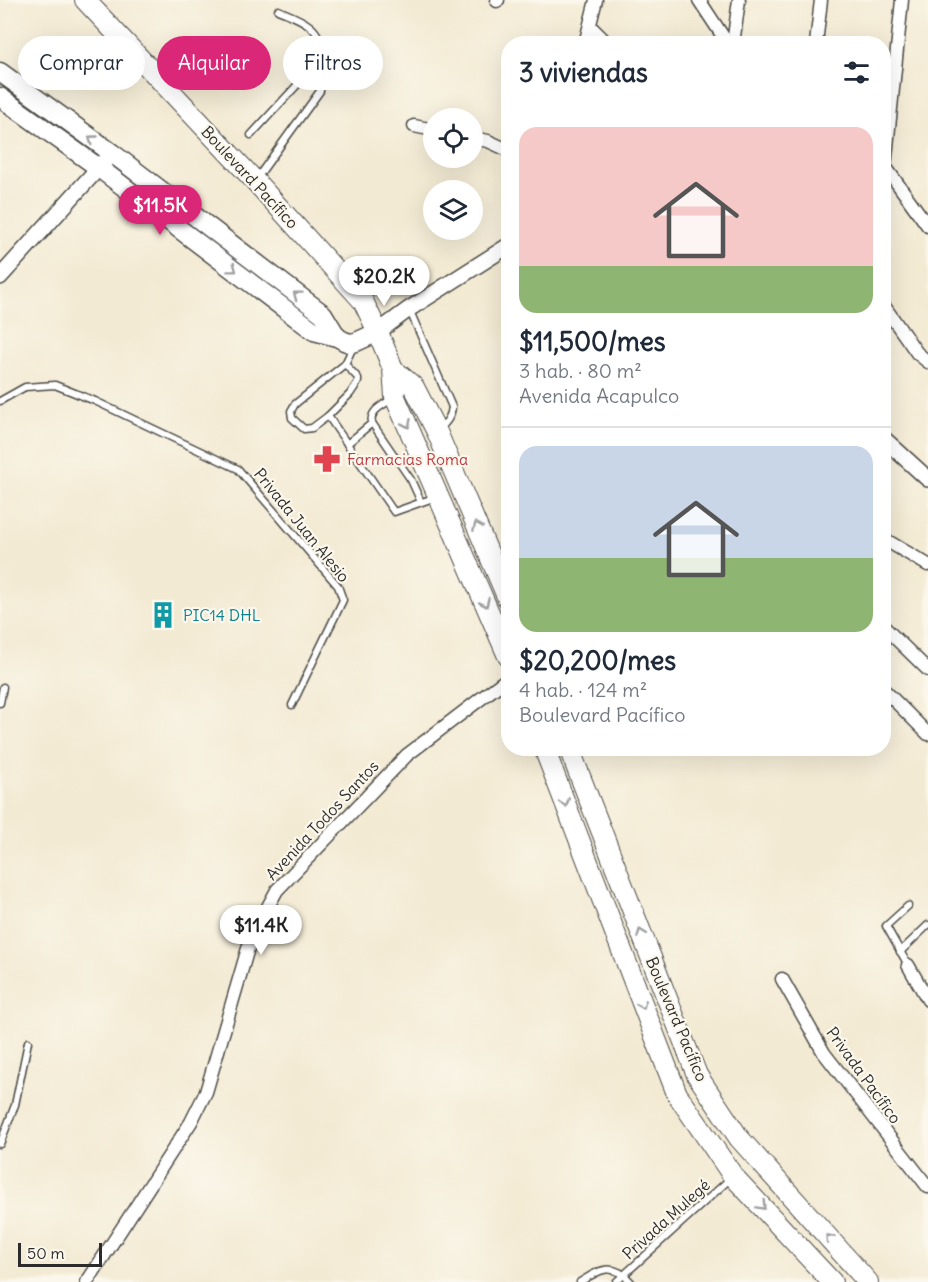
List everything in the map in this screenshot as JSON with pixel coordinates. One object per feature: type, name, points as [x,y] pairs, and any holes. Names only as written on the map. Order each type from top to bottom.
[{"type":"main road","name":"Boulevard Pacífico","points":[[91,3],[363,301],[393,369],[395,397],[430,500],[501,642]]},
{"type":"main road","points":[[0,72],[112,153],[323,314],[337,337]]},
{"type":"main road","points":[[0,97],[99,168],[314,331],[347,342],[356,342],[378,332]]},
{"type":"main road","name":"Boulevard Pacífico","points":[[393,369],[414,387],[437,432],[501,583]]},
{"type":"main road","name":"Boulevard Pacífico","points":[[547,756],[676,1094],[734,1176],[832,1282]]},
{"type":"main road","name":"Boulevard Pacífico","points":[[572,756],[697,1074],[739,1138],[868,1282]]},
{"type":"street","points":[[587,36],[596,0]]},
{"type":"street","points":[[699,0],[723,36]]},
{"type":"street","points":[[734,36],[739,0]]},
{"type":"street","points":[[817,36],[821,0]]},
{"type":"street","points":[[891,101],[902,0]]},
{"type":"street","points":[[590,26],[600,36]]},
{"type":"street","points":[[414,126],[423,128]]},
{"type":"street","points":[[483,140],[501,147]]},
{"type":"street","points":[[0,277],[112,153]]},
{"type":"street","points":[[891,176],[928,226]]},
{"type":"street","points":[[378,332],[409,309],[501,250]]},
{"type":"street","points":[[891,316],[917,353],[928,362]]},
{"type":"street","points":[[891,445],[928,479]]},
{"type":"street","points":[[891,543],[928,565]]},
{"type":"street","points":[[891,634],[928,670]]},
{"type":"street","name":"Avenida Todos Santos","points":[[87,1282],[190,1122],[206,1092],[251,938],[277,890],[407,755],[501,683]]},
{"type":"street","points":[[891,697],[928,734]]},
{"type":"street","points":[[908,964],[928,1000]]},
{"type":"street","name":"Privada Pacífico","points":[[782,979],[824,1053],[928,1187]]},
{"type":"lane","points":[[278,10],[310,25],[318,36]]},
{"type":"lane","points":[[251,135],[293,90]]},
{"type":"lane","points":[[255,181],[320,90]]},
{"type":"lane","points":[[409,309],[452,407],[448,421],[437,432]]},
{"type":"lane","points":[[345,364],[358,378],[358,382],[350,394],[328,416],[312,428],[304,429],[292,418],[291,411],[295,404],[345,364],[356,342]]},
{"type":"lane","name":"Privada Juan Alesio","points":[[0,401],[25,387],[55,385],[95,401],[238,468],[338,586],[343,600],[292,705]]},
{"type":"lane","points":[[328,416],[394,512],[430,500],[411,480],[370,418],[375,411],[414,387]]},
{"type":"lane","points":[[347,444],[372,423]]},
{"type":"lane","points":[[0,703],[3,687]]},
{"type":"lane","points":[[908,906],[886,926],[908,964]]},
{"type":"lane","points":[[900,952],[928,925]]},
{"type":"lane","points":[[0,1144],[15,1105],[28,1042]]},
{"type":"lane","name":"Privada Mulegé","points":[[616,1282],[734,1176]]},
{"type":"lane","points":[[580,1282],[597,1271],[607,1269],[620,1271],[631,1282]]},
{"type":"place","name":"Farmacias Roma","points":[[327,459]]},
{"type":"place","name":"PIC14 DHL","points":[[163,615]]}]
